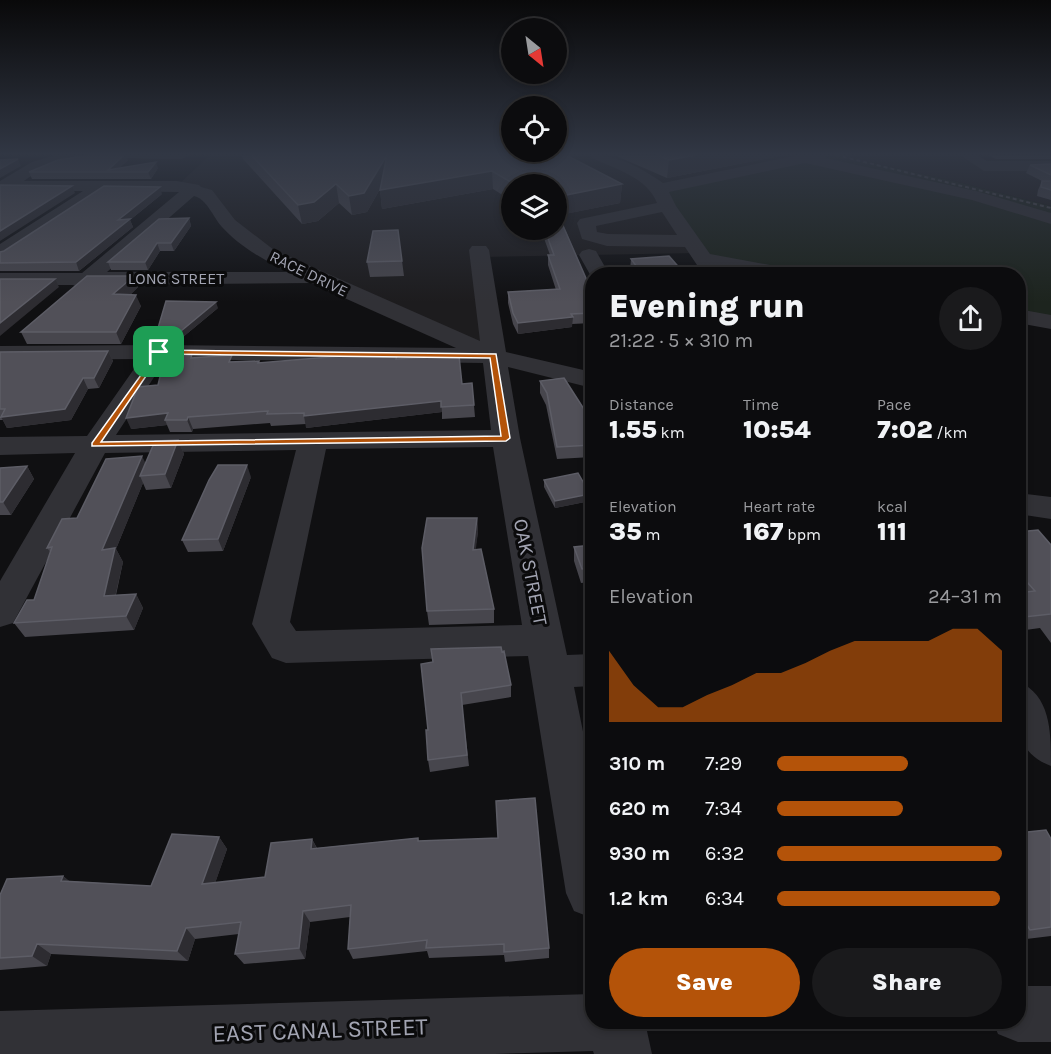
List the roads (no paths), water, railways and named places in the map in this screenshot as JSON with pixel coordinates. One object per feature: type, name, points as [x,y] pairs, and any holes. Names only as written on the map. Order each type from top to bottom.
[{"type":"street","points":[[0,253],[74,204]]},
{"type":"street","points":[[62,300],[174,204]]},
{"type":"street","name":"RACE DRIVE","points":[[214,204],[229,224],[267,254],[316,278],[493,356],[585,378]]},
{"type":"street","points":[[644,204],[586,223],[589,235],[607,240],[691,241]]},
{"type":"street","points":[[667,204],[708,267]]},
{"type":"street","points":[[1003,204],[1051,219]]},
{"type":"street","name":"OAK STREET","points":[[479,250],[506,438],[585,856]]},
{"type":"street","points":[[589,255],[595,267]]},
{"type":"street","name":"LONG STREET","points":[[0,279],[316,278]]},
{"type":"street","points":[[1026,317],[1051,322]]},
{"type":"street","points":[[6,347],[159,352],[493,356]]},
{"type":"street","points":[[0,613],[95,445],[159,352]]},
{"type":"street","points":[[0,446],[506,438]]},
{"type":"street","points":[[313,441],[271,624],[285,648],[547,656],[585,668]]},
{"type":"street","points":[[1026,504],[1051,508]]},
{"type":"street","points":[[1026,710],[1051,746]]},
{"type":"street","points":[[1026,1014],[1051,1014]]},
{"type":"street","name":"EAST CANAL STREET","points":[[0,1040],[585,1023]]},
{"type":"street","points":[[618,1029],[622,1054]]},
{"type":"railway","points":[[1036,204],[1051,208]]}]
